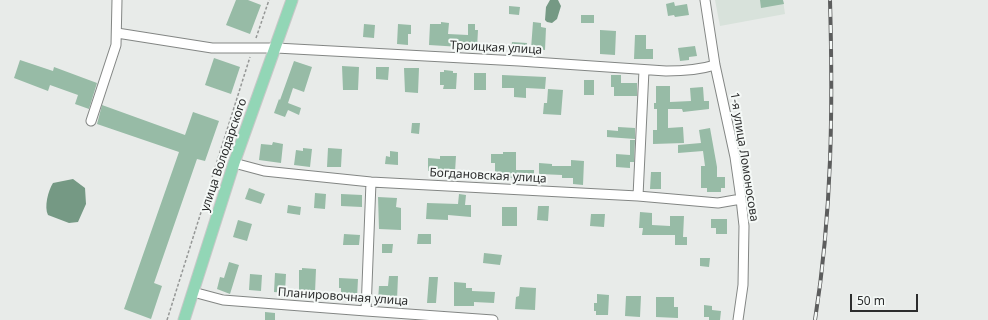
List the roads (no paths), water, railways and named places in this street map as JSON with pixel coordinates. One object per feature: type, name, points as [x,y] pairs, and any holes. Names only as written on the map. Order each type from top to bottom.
[{"type":"main road","name":"улица Володарского","points":[[184,320],[234,163],[292,0]]},
{"type":"street","points":[[91,121],[116,45],[117,0]]},
{"type":"street","name":"1-я улица Ломоносова","points":[[705,0],[715,65],[735,157],[744,226],[743,285],[738,320]]},
{"type":"street","name":"Троицкая улица","points":[[117,33],[212,48],[276,48],[644,70],[688,70],[702,69],[715,65]]},
{"type":"street","points":[[638,196],[644,70]]},
{"type":"street","name":"Богдановская улица","points":[[234,163],[264,171],[371,182],[638,196],[718,203],[741,199]]},
{"type":"street","points":[[366,312],[371,182]]},
{"type":"street","name":"Планировочная улица","points":[[193,292],[223,300],[366,312],[493,320]]},
{"type":"railway","points":[[815,320],[825,240],[830,160],[830,0]]}]
